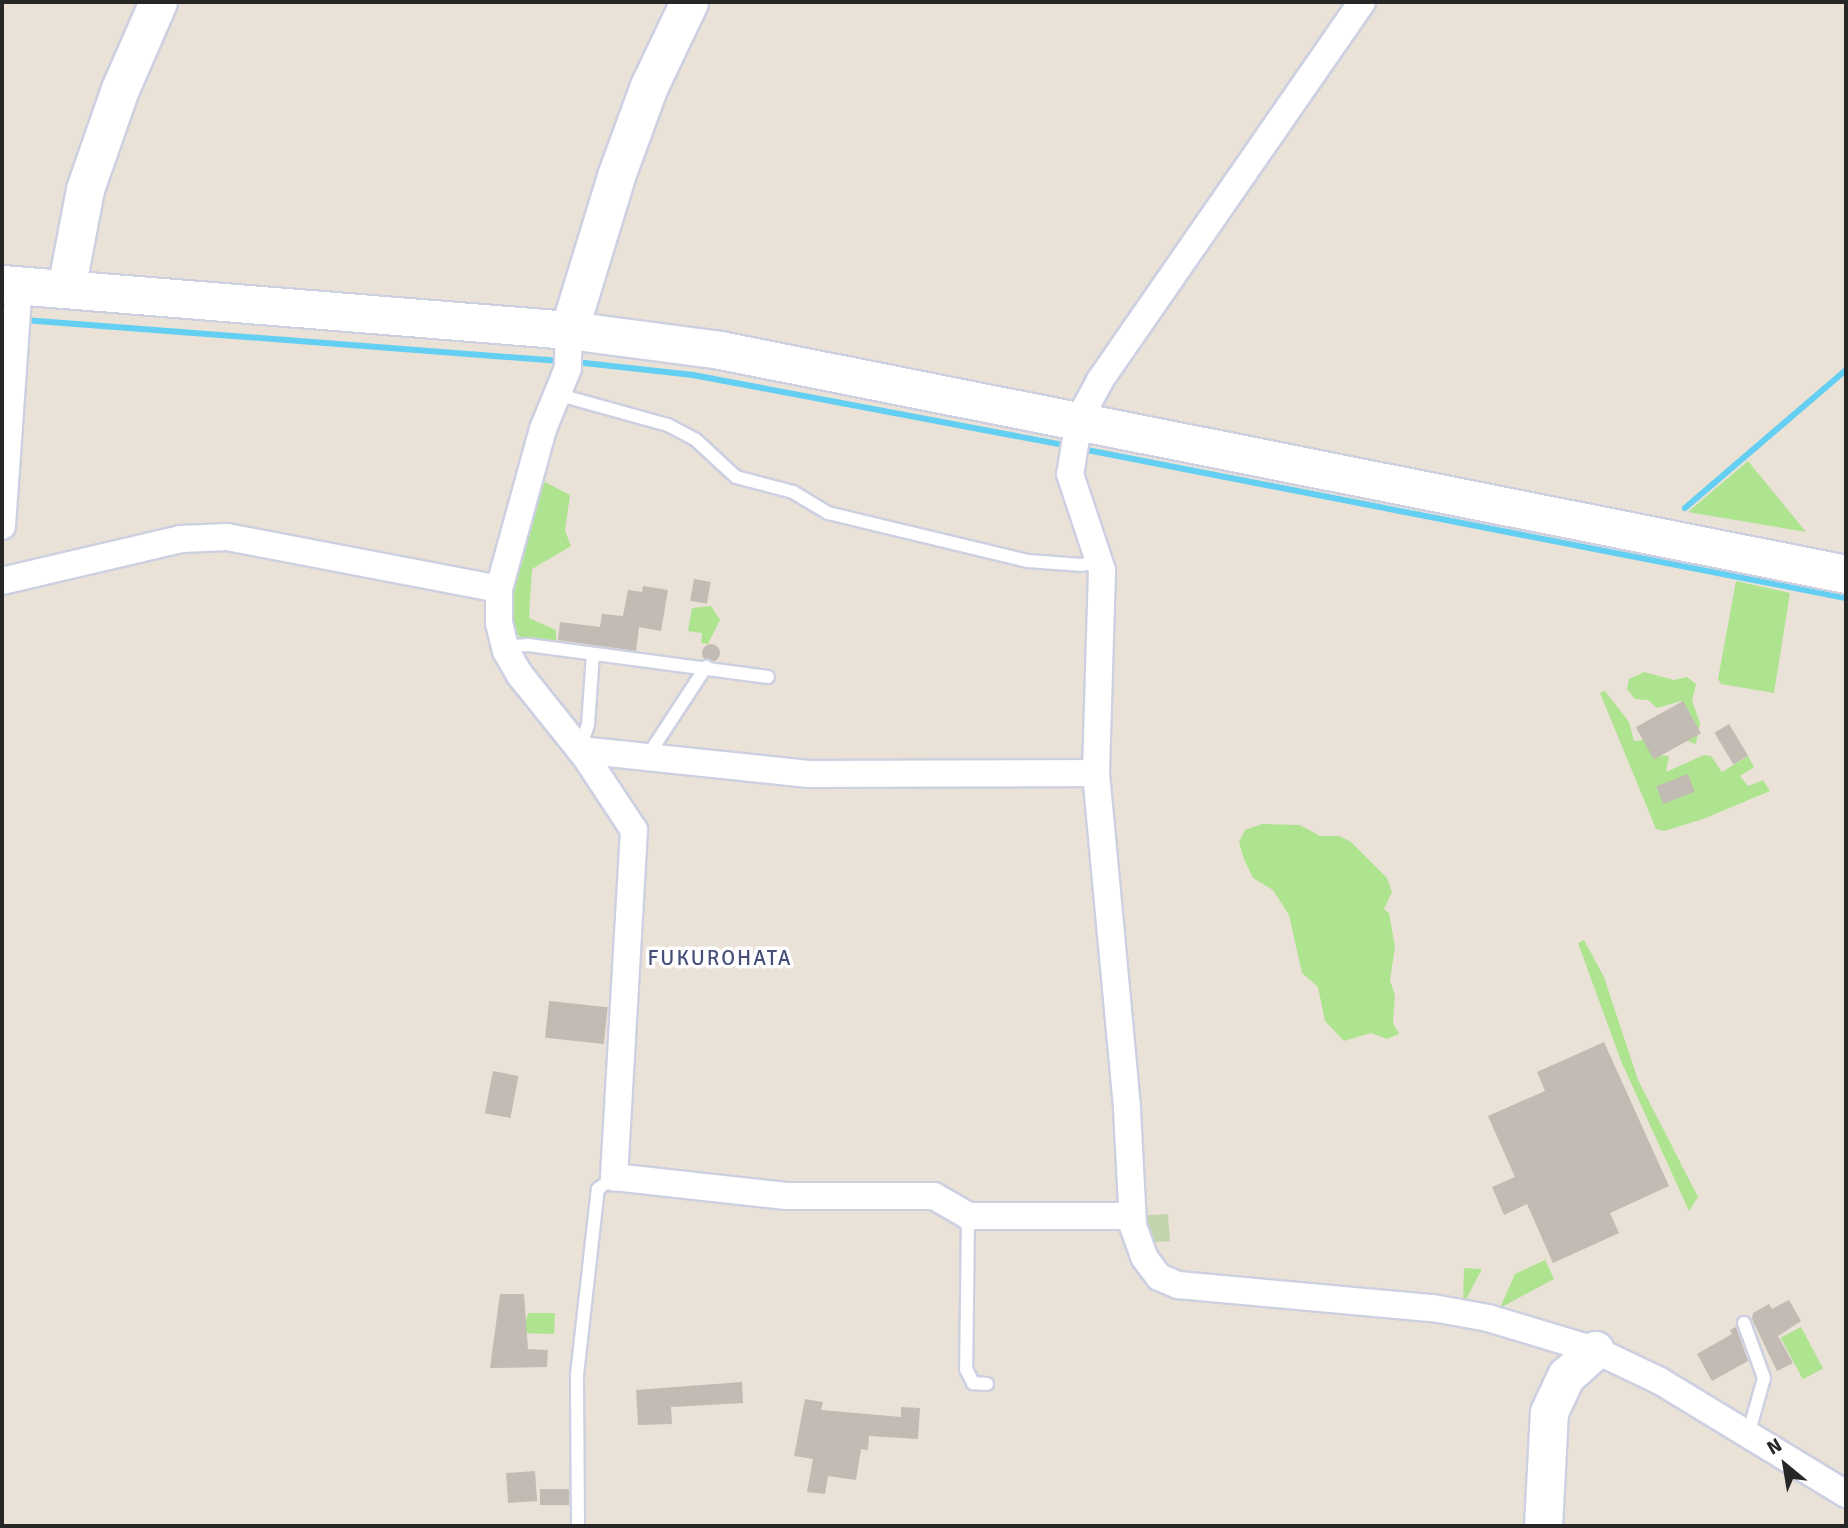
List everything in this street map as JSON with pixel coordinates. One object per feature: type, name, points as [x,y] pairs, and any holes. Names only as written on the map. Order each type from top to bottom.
[{"type":"street","points":[[66,289],[85,189],[120,89],[158,2]]},
{"type":"street","points":[[688,2],[630,138],[581,279],[569,350],[531,467],[499,589],[499,623],[504,646],[520,675],[580,750],[634,830],[614,1177],[786,1196],[934,1196],[968,1216],[1132,1216]]},
{"type":"street","points":[[1362,2],[1100,382],[1076,438],[1072,487],[1100,561],[1103,626],[1096,773],[1132,1216],[1144,1257],[1159,1277],[1178,1285],[1433,1308],[1488,1318],[1595,1350],[1632,1365],[1846,1494]]},
{"type":"street","points":[[2,526],[14,301],[66,289],[569,350],[720,350],[1076,438],[1846,574]]},
{"type":"street","points":[[2,581],[181,539],[227,537],[499,589]]},
{"type":"street","points":[[580,750],[809,774],[1096,773]]},
{"type":"street","points":[[1544,1526],[1549,1412],[1566,1376],[1595,1350]]},
{"type":"lane","points":[[556,394],[668,425],[696,440],[736,477],[784,489],[828,513],[1028,561],[1082,565],[1100,561]]},
{"type":"lane","points":[[504,646],[519,644],[768,677]]},
{"type":"lane","points":[[580,750],[587,725],[593,654]]},
{"type":"lane","points":[[647,757],[706,667]]},
{"type":"lane","points":[[578,1526],[576,1375],[598,1189],[614,1177]]},
{"type":"lane","points":[[968,1216],[966,1369],[973,1382],[987,1384]]},
{"type":"lane","points":[[1744,1323],[1764,1378],[1748,1435]]},
{"type":"green space","points":[[1748,461],[1806,532],[1688,512]]},
{"type":"green space","points":[[541,480],[570,495],[565,531],[571,546],[532,569],[529,618],[556,630],[556,642],[521,637],[512,631],[511,592]]},
{"type":"green space","points":[[1736,581],[1790,593],[1774,693],[1721,684],[1718,679]]},
{"type":"green space","points":[[711,606],[720,620],[708,644],[701,643],[702,633],[688,631],[692,608]]},
{"type":"green space","points":[[1644,672],[1674,680],[1687,677],[1696,684],[1692,701],[1700,723],[1696,744],[1687,741],[1692,738],[1691,715],[1682,701],[1657,708],[1648,700],[1635,699],[1627,689],[1629,679]]},
{"type":"green space","points":[[1605,691],[1629,722],[1634,741],[1644,740],[1653,755],[1669,756],[1666,772],[1704,755],[1711,756],[1722,772],[1748,756],[1754,767],[1740,776],[1748,786],[1763,780],[1770,791],[1703,819],[1664,831],[1656,829],[1600,693]]},
{"type":"green space","points":[[1262,824],[1300,825],[1320,836],[1339,836],[1351,842],[1387,878],[1392,892],[1384,909],[1389,913],[1395,947],[1390,980],[1395,996],[1393,1023],[1399,1034],[1387,1039],[1371,1033],[1344,1041],[1325,1021],[1318,987],[1302,973],[1289,915],[1273,890],[1253,878],[1244,859],[1239,842],[1245,830]]},
{"type":"green space","points":[[1584,940],[1604,977],[1638,1080],[1698,1197],[1689,1211],[1621,1061],[1578,943]]},
{"type":"green space","points":[[1168,1214],[1170,1241],[1147,1243],[1145,1216]]},
{"type":"green space","points":[[1545,1260],[1554,1279],[1500,1308],[1515,1274]]},
{"type":"green space","points":[[1464,1268],[1482,1269],[1464,1303],[1463,1301]]},
{"type":"green space","points":[[528,1313],[555,1313],[554,1334],[523,1333]]},
{"type":"green space","points":[[1801,1327],[1823,1368],[1803,1379],[1781,1338]]},
{"type":"building","points":[[694,579],[711,582],[707,604],[690,601]]},
{"type":"building","points":[[643,586],[668,590],[661,631],[639,627],[636,651],[558,640],[560,622],[600,627],[602,614],[623,616],[628,590],[642,592]]},
{"type":"building","points":[[711,644],[717,647],[720,653],[717,659],[711,662],[705,659],[702,653],[705,647]]},
{"type":"building","points":[[1683,701],[1701,733],[1654,760],[1636,727]]},
{"type":"building","points":[[1729,724],[1748,756],[1733,764],[1714,733]]},
{"type":"building","points":[[1688,774],[1695,792],[1663,804],[1656,786]]},
{"type":"building","points":[[549,1001],[608,1007],[604,1044],[545,1038]]},
{"type":"building","points":[[1604,1042],[1669,1186],[1610,1213],[1619,1233],[1553,1263],[1527,1204],[1504,1215],[1492,1187],[1515,1177],[1488,1116],[1545,1091],[1537,1072]]},
{"type":"building","points":[[493,1071],[519,1076],[510,1118],[485,1113]]},
{"type":"building","points":[[500,1294],[524,1294],[528,1349],[548,1350],[547,1367],[490,1368]]},
{"type":"building","points":[[1789,1300],[1801,1321],[1778,1336],[1793,1363],[1777,1371],[1752,1319],[1753,1313],[1769,1304],[1772,1309]]},
{"type":"building","points":[[1736,1327],[1748,1361],[1712,1381],[1697,1354],[1732,1334],[1730,1330]]},
{"type":"building","points":[[742,1382],[743,1403],[671,1407],[672,1424],[638,1425],[636,1390]]},
{"type":"building","points":[[805,1399],[823,1402],[821,1410],[901,1417],[901,1407],[920,1408],[918,1439],[869,1436],[868,1450],[861,1449],[856,1480],[828,1476],[825,1494],[807,1492],[813,1459],[794,1456]]},
{"type":"building","points":[[535,1471],[537,1501],[508,1503],[506,1473]]},
{"type":"building","points":[[540,1489],[569,1489],[569,1505],[540,1505]]},
{"type":"waterway","points":[[24,320],[561,361]]},
{"type":"waterway","points":[[575,362],[693,375],[1068,446]]},
{"type":"waterway","points":[[1685,508],[1846,370]]},
{"type":"waterway","points":[[1082,449],[1846,598]]},
{"type":"district","name":"FUKUROHATA","points":[[720,958]]}]
